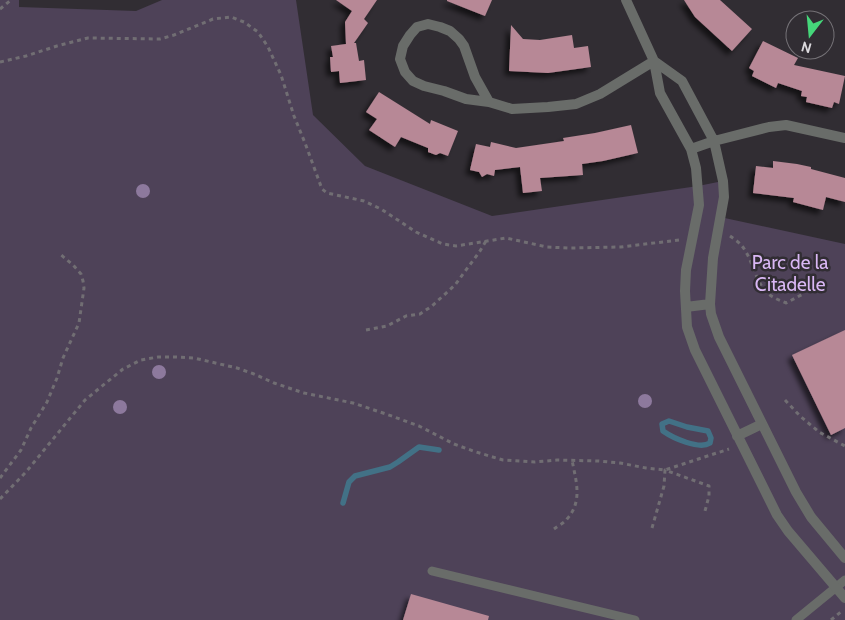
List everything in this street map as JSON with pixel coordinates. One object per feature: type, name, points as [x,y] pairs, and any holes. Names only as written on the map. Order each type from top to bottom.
[{"type":"street","points":[[626,0],[654,61],[660,93],[691,149],[696,168],[699,205],[686,270],[685,291],[687,327],[695,350],[768,498],[788,531],[845,598]]},
{"type":"street","points":[[489,102],[475,77],[464,46],[459,38],[450,31],[428,24],[417,27],[410,34],[403,46],[400,59],[405,72],[413,81],[466,98],[512,109],[576,104],[600,94],[654,61]]},
{"type":"street","points":[[654,61],[682,81],[714,141],[724,189],[713,258],[710,304],[718,337],[796,492],[811,517],[845,558]]},
{"type":"street","points":[[691,149],[769,127],[786,125],[845,138]]},
{"type":"street","points":[[686,307],[710,304]]},
{"type":"street","points":[[740,440],[762,424]]},
{"type":"lane","points":[[432,571],[635,620]]},
{"type":"lane","points":[[796,620],[845,580]]},
{"type":"path","points":[[0,9],[11,0]]},
{"type":"path","points":[[0,62],[88,38],[160,39],[213,19],[231,17],[244,22],[258,32],[268,47],[281,75],[294,116],[322,189],[328,193],[364,201],[416,232],[443,244],[456,246],[506,238],[547,247],[587,248],[621,247],[669,240],[692,240]]},
{"type":"path","points":[[718,232],[729,235],[741,244],[750,257],[764,290],[774,298],[786,302],[802,294]]},
{"type":"path","points":[[417,315],[436,301],[462,275],[486,241]]},
{"type":"path","points":[[366,330],[387,326],[406,316],[420,314],[432,306],[455,285],[486,241]]},
{"type":"path","points":[[0,478],[21,450],[31,428],[47,402],[63,358],[79,323],[84,288],[83,281],[81,274],[60,254]]},
{"type":"path","points":[[0,499],[26,472],[85,400],[123,369],[141,360],[175,356],[194,358],[237,368],[304,393],[353,404],[386,414],[419,426],[461,446],[503,460],[535,462],[572,460],[620,463],[665,470],[708,486],[709,496],[705,511]]},
{"type":"path","points":[[785,400],[819,432],[845,446]]},
{"type":"path","points":[[665,470],[740,440]]},
{"type":"path","points":[[554,529],[567,519],[577,502],[577,487],[572,460]]},
{"type":"path","points":[[652,528],[664,486],[665,470]]},
{"type":"path","points":[[831,620],[845,608]]},
{"type":"green space","name":"Parc de la Citadelle","points":[[0,0],[19,0],[19,7],[136,11],[162,0],[296,0],[313,115],[365,166],[492,216],[723,181],[720,217],[845,244],[845,620],[0,620]]},
{"type":"building","points":[[336,0],[377,0],[364,19],[368,23],[354,43],[356,43],[359,61],[364,60],[366,80],[340,83],[339,71],[331,72],[330,57],[333,57],[331,46],[346,44],[345,22],[352,11]]},
{"type":"building","points":[[447,0],[492,0],[485,16]]},
{"type":"building","points":[[684,0],[720,0],[752,29],[732,51],[695,17]]},
{"type":"building","points":[[511,25],[523,39],[540,40],[572,35],[574,48],[588,46],[591,67],[548,73],[509,71]]},
{"type":"building","points":[[763,41],[785,52],[785,60],[797,60],[794,65],[845,76],[839,104],[834,102],[832,108],[806,102],[807,97],[801,96],[802,91],[778,83],[776,88],[752,76],[754,71],[749,68]]},
{"type":"building","points":[[379,92],[430,124],[431,120],[458,131],[448,156],[428,152],[428,148],[401,137],[395,147],[369,130],[377,119],[366,112]]},
{"type":"building","points":[[631,125],[638,153],[582,164],[583,175],[540,178],[542,191],[523,193],[520,167],[495,170],[494,176],[487,174],[482,177],[479,172],[470,170],[476,144],[490,147],[491,142],[516,148],[564,141],[563,138]]},
{"type":"building","points":[[773,161],[811,167],[811,169],[845,178],[845,202],[826,197],[823,210],[793,202],[794,198],[753,193],[756,166],[773,168]]},
{"type":"building","points":[[845,330],[845,428],[831,435],[792,355]]},
{"type":"building","points":[[411,594],[489,616],[488,620],[403,620]]},
{"type":"waterway","points":[[669,421],[708,431],[711,438],[710,443],[699,445],[673,437],[663,431],[662,424],[669,421]]},
{"type":"waterway","points":[[343,503],[349,482],[355,476],[390,467],[419,447],[439,450]]}]
